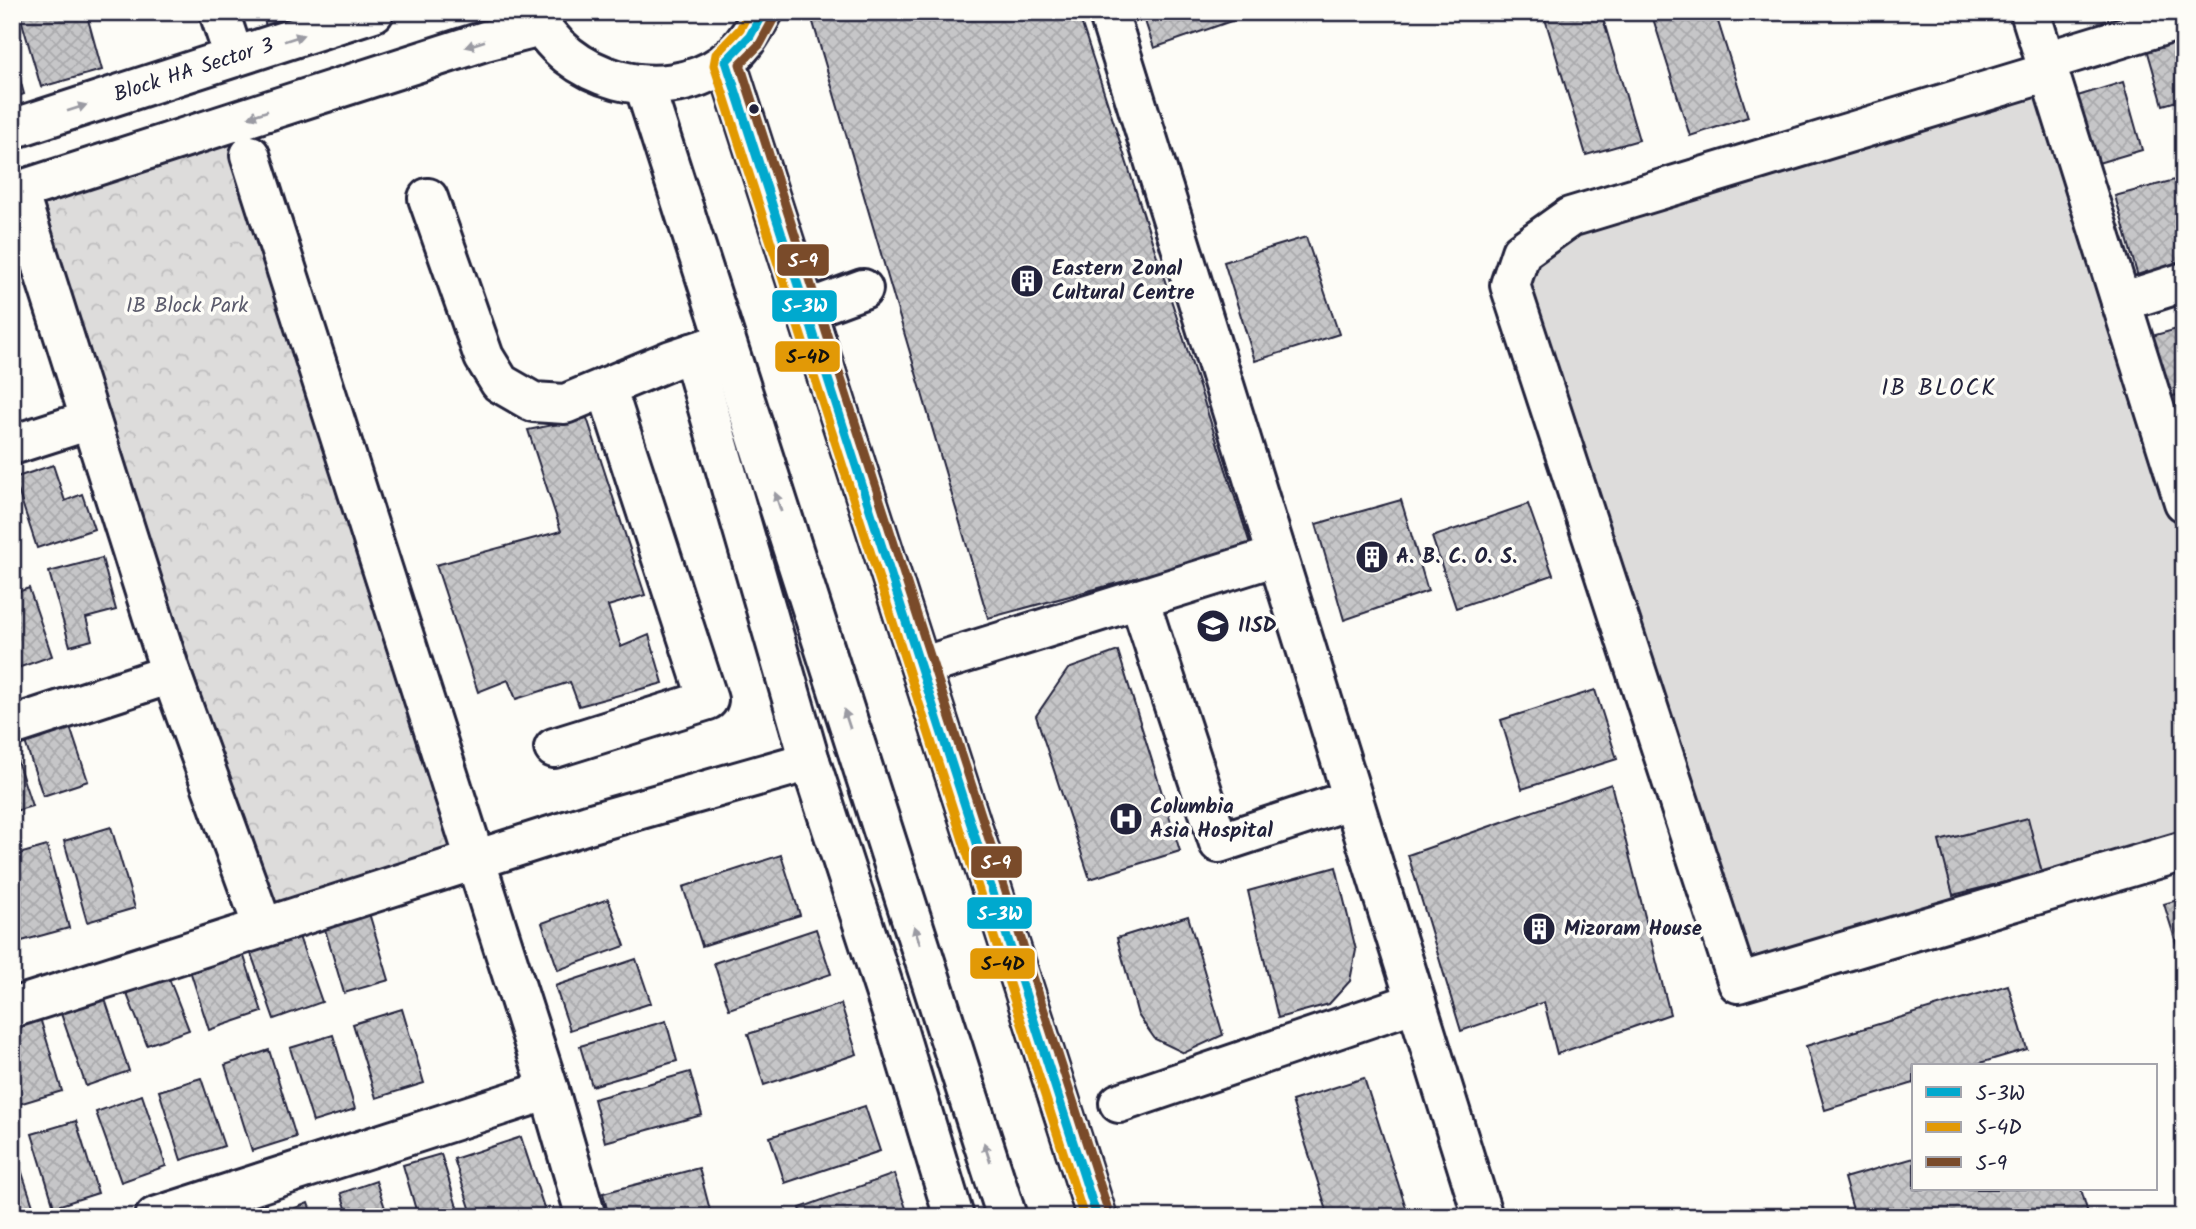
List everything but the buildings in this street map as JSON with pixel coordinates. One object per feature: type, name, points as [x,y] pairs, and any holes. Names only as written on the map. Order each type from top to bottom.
[{"type":"street","points":[[219,12],[234,57]]},
{"type":"street","name":"Block HA Sector 3","points":[[12,129],[374,12]]},
{"type":"street","points":[[263,927],[171,674],[15,192],[485,41],[537,20],[564,52],[601,76],[644,85],[680,84],[726,61],[750,36],[763,12]]},
{"type":"street","points":[[1108,12],[1483,1217]]},
{"type":"street","points":[[2031,12],[2184,502]]},
{"type":"street","points":[[2184,19],[2048,66],[1570,217],[1521,252],[1510,285],[1738,983],[2184,851]]},
{"type":"street","points":[[726,61],[1097,1217]]},
{"type":"street","points":[[644,85],[810,761],[896,1025],[954,1217]]},
{"type":"street","points":[[250,155],[549,1090],[586,1217]]},
{"type":"street","points":[[428,198],[484,357],[500,383],[533,402],[565,404],[709,347]]},
{"type":"street","points":[[2121,302],[2184,282]]},
{"type":"street","points":[[806,310],[863,289]]},
{"type":"street","points":[[709,347],[1007,1217]]},
{"type":"street","points":[[554,748],[708,700],[606,387]]},
{"type":"street","points":[[12,445],[90,420]]},
{"type":"street","points":[[921,667],[1277,556]]},
{"type":"street","points":[[1139,599],[1219,843],[1353,799]]},
{"type":"street","points":[[12,726],[171,674]]},
{"type":"street","points":[[12,1008],[588,824],[810,761]]},
{"type":"street","points":[[1119,1103],[1416,1002]]},
{"type":"street","points":[[155,1217],[549,1090]]},
{"type":"green space","points":[[2042,78],[2184,543],[2184,833],[1748,967],[1527,290],[1535,259],[1577,228]]},
{"type":"green space","name":"IB Block Park","points":[[247,135],[474,842],[272,913],[39,203]]},
{"type":"transit line","name":"S-4D","points":[[749,12],[740,29],[716,54],[714,65],[1084,1217]]},
{"type":"transit line","name":"S-3W","points":[[763,12],[750,36],[726,61],[1097,1217]]},
{"type":"transit line","name":"S-9","points":[[774,18],[760,44],[740,64],[1109,1213]]},
{"type":"place","name":"Eastern Zonal Cultural Centre","points":[[1027,281]]},
{"type":"place","name":"A. B. C. O. S.","points":[[1372,557]]},
{"type":"place","name":"IISD","points":[[1213,626]]},
{"type":"place","name":"Columbia Asia Hospital","points":[[1126,819]]},
{"type":"place","name":"Mizoram House","points":[[1539,929]]},
{"type":"district","name":"IB BLOCK","points":[[1939,389]]}]
